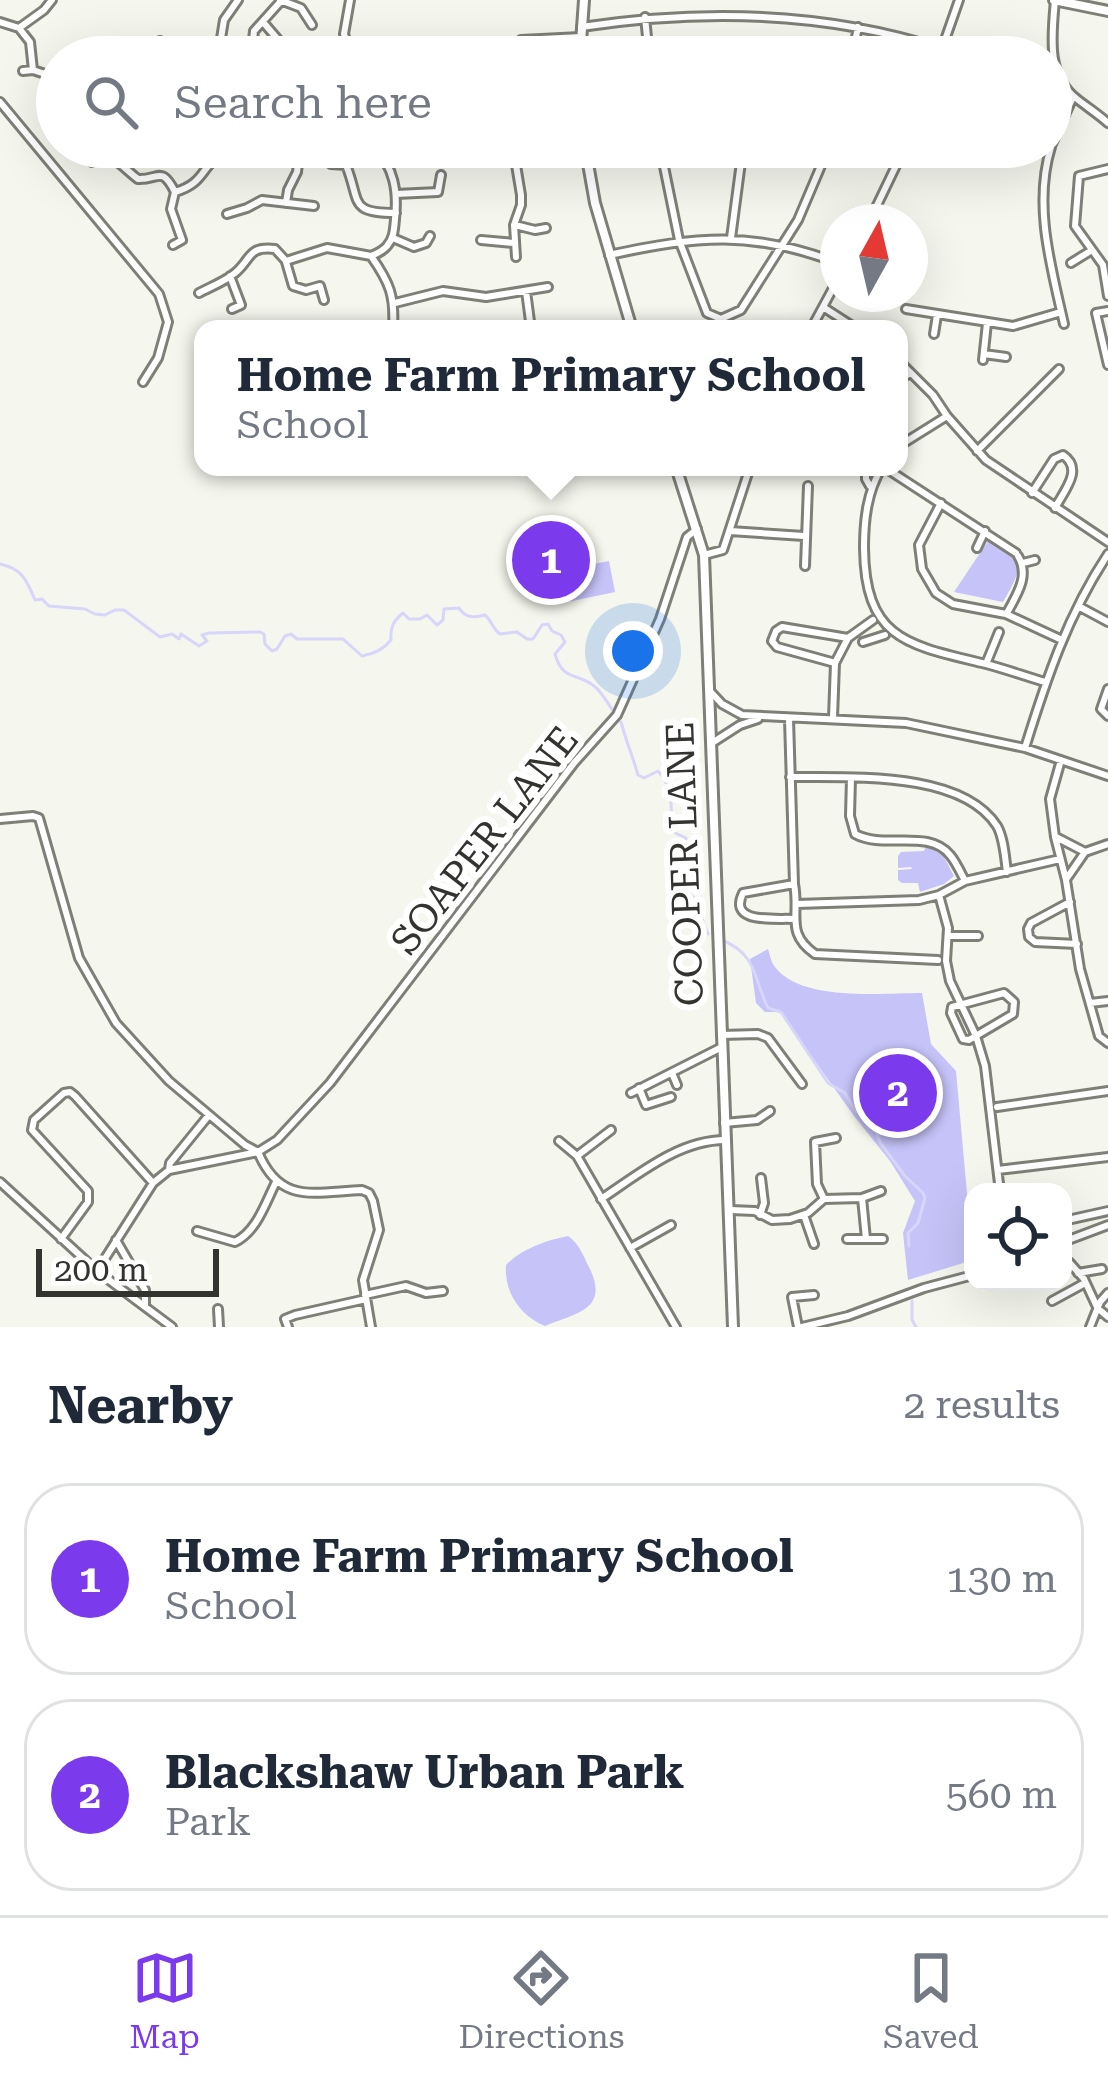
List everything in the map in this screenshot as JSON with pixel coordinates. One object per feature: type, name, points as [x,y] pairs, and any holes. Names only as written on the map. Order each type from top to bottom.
[{"type":"main road","points":[[581,36],[584,0]]},
{"type":"main road","points":[[1055,0],[1108,10]]},
{"type":"main road","points":[[589,168],[629,320]]},
{"type":"main road","name":"COOPER LANE","points":[[679,476],[704,555],[733,1327]]},
{"type":"street","points":[[19,28],[52,0]]},
{"type":"street","points":[[221,36],[224,20],[238,0]]},
{"type":"street","points":[[345,36],[350,0]]},
{"type":"street","points":[[946,36],[958,0]]},
{"type":"street","points":[[1053,36],[1055,0]]},
{"type":"street","points":[[253,36],[280,1],[302,8],[312,25]]},
{"type":"street","points":[[551,36],[645,17],[715,15],[825,22],[902,36]]},
{"type":"street","points":[[645,17],[647,36]]},
{"type":"street","points":[[0,22],[19,28],[30,42],[33,70]]},
{"type":"street","points":[[263,22],[275,36]]},
{"type":"street","points":[[856,36],[858,27]]},
{"type":"street","points":[[23,71],[36,71]]},
{"type":"street","points":[[1073,97],[1108,123]]},
{"type":"street","points":[[0,102],[36,145]]},
{"type":"street","points":[[55,168],[159,294],[168,322],[158,358],[143,382]]},
{"type":"street","points":[[126,168],[138,179],[168,178],[175,191],[171,209],[185,242],[173,245]]},
{"type":"street","points":[[175,191],[194,185],[208,168]]},
{"type":"street","points":[[286,202],[295,168]]},
{"type":"street","points":[[347,168],[362,210],[396,213]]},
{"type":"street","points":[[286,261],[327,248],[371,256],[386,249],[393,238],[396,213],[388,168]]},
{"type":"street","points":[[516,168],[520,195],[514,225],[517,257]]},
{"type":"street","points":[[665,168],[680,240],[707,313],[721,319],[741,310],[798,220],[820,168]]},
{"type":"street","points":[[731,238],[740,168]]},
{"type":"street","points":[[878,204],[895,168]]},
{"type":"street","points":[[1045,168],[1048,250],[1064,324]]},
{"type":"street","points":[[1108,170],[1077,178],[1075,226],[1103,265],[1108,296]]},
{"type":"street","points":[[396,194],[441,194],[441,175]]},
{"type":"street","points":[[226,214],[262,200],[314,206]]},
{"type":"street","points":[[514,225],[546,228]]},
{"type":"street","points":[[393,238],[414,247],[430,236]]},
{"type":"street","points":[[609,255],[680,240],[731,238],[781,244],[820,257]]},
{"type":"street","points":[[482,240],[514,243]]},
{"type":"street","points":[[199,293],[239,271],[259,248],[275,249],[286,261],[293,286],[306,290],[320,286],[325,300]]},
{"type":"street","points":[[1071,263],[1092,250]]},
{"type":"street","points":[[371,256],[388,281],[395,303],[394,320]]},
{"type":"street","points":[[230,277],[242,305],[232,309]]},
{"type":"street","points":[[395,303],[443,291],[486,297],[550,285]]},
{"type":"street","points":[[526,291],[530,320]]},
{"type":"street","points":[[1108,311],[1096,313],[1108,365]]},
{"type":"street","points":[[922,312],[1018,326],[1061,312]]},
{"type":"street","points":[[934,334],[938,315]]},
{"type":"street","points":[[987,323],[984,357],[1006,357]]},
{"type":"street","points":[[977,451],[1059,368]]},
{"type":"street","points":[[908,370],[977,451],[1108,542]]},
{"type":"street","points":[[908,440],[946,416]]},
{"type":"street","points":[[1032,493],[1054,459],[1068,458],[1073,473],[1055,508]]},
{"type":"street","points":[[704,555],[723,550],[747,476]]},
{"type":"street","points":[[866,476],[871,486]]},
{"type":"street","points":[[877,476],[871,486],[864,534],[864,583],[876,612],[904,642],[1045,682]]},
{"type":"street","points":[[898,476],[1019,557],[1035,560]]},
{"type":"street","points":[[805,566],[808,486]]},
{"type":"street","points":[[941,502],[919,545],[922,569],[936,593],[953,604],[1006,614],[1062,640]]},
{"type":"street","name":"SOAPER LANE","points":[[258,1152],[277,1140],[330,1083],[574,764],[617,715],[660,619],[687,537],[697,529]]},
{"type":"street","points":[[977,548],[985,531]]},
{"type":"street","points":[[730,532],[806,536]]},
{"type":"street","points":[[1025,748],[1062,640],[1108,554]]},
{"type":"street","points":[[1006,614],[1025,571],[1019,557]]},
{"type":"street","points":[[1078,606],[1108,622]]},
{"type":"street","points":[[833,718],[835,663],[848,638],[871,622],[874,638]]},
{"type":"street","points":[[835,663],[777,647],[773,636],[782,627],[848,638]]},
{"type":"street","points":[[986,664],[999,632]]},
{"type":"street","points":[[862,642],[885,635]]},
{"type":"street","points":[[708,689],[734,712],[762,718],[906,723],[1025,748],[1108,776]]},
{"type":"street","points":[[1108,689],[1101,709],[1108,716]]},
{"type":"street","points":[[722,704],[730,723],[727,732]]},
{"type":"street","points":[[710,744],[762,718]]},
{"type":"street","points":[[789,718],[794,920],[801,944],[815,954],[938,959]]},
{"type":"street","points":[[1061,760],[1050,800],[1055,837],[1080,969],[1099,1036],[1108,1043]]},
{"type":"street","points":[[790,777],[905,782],[951,791],[978,804],[1000,830],[1007,872]]},
{"type":"street","points":[[850,778],[855,834],[869,842],[938,844],[965,881]]},
{"type":"street","points":[[0,819],[39,818],[75,947],[89,980],[124,1035],[209,1115],[258,1152],[276,1182],[304,1193],[369,1193],[379,1230],[363,1280],[371,1327]]},
{"type":"street","points":[[1055,837],[1085,852]]},
{"type":"street","points":[[1066,880],[1085,852],[1108,844]]},
{"type":"street","points":[[797,904],[919,900],[965,881],[1060,859]]},
{"type":"street","points":[[794,884],[743,893],[738,902],[745,915],[794,920]]},
{"type":"street","points":[[939,895],[949,936],[950,981],[976,1036],[990,1089],[999,1183]]},
{"type":"street","points":[[1070,902],[1031,922],[1029,937],[1035,942],[1077,944]]},
{"type":"street","points":[[949,936],[978,936]]},
{"type":"street","points":[[962,1004],[1004,992],[1014,1002],[1013,1014],[976,1036]]},
{"type":"street","points":[[1090,1003],[1108,1001]]},
{"type":"street","points":[[720,1035],[768,1038],[802,1084]]},
{"type":"street","name":"COOPER LANE","points":[[631,1093],[720,1048]]},
{"type":"street","points":[[672,1073],[677,1085]]},
{"type":"street","points":[[639,1088],[646,1105],[670,1097]]},
{"type":"street","points":[[997,1107],[1108,1091]]},
{"type":"street","points":[[61,1239],[90,1197],[32,1130],[34,1120],[64,1093],[75,1096],[153,1183]]},
{"type":"street","points":[[724,1123],[757,1120],[770,1111]]},
{"type":"street","points":[[169,1170],[209,1115]]},
{"type":"street","points":[[577,1156],[610,1130]]},
{"type":"street","points":[[824,1198],[817,1184],[814,1142],[836,1138]]},
{"type":"street","points":[[602,1199],[701,1140],[725,1140]]},
{"type":"street","points":[[559,1141],[577,1156],[676,1327]]},
{"type":"street","points":[[97,1271],[153,1183],[169,1170],[258,1152]]},
{"type":"street","points":[[997,1171],[1108,1157]]},
{"type":"street","points":[[760,1215],[764,1203],[761,1178]]},
{"type":"street","points":[[0,1182],[97,1271],[172,1327]]},
{"type":"street","points":[[197,1231],[235,1242],[244,1238],[276,1182]]},
{"type":"street","points":[[730,1210],[755,1210],[772,1220],[790,1220],[824,1198],[862,1198],[880,1191]]},
{"type":"street","points":[[862,1198],[866,1239]]},
{"type":"street","points":[[1072,1219],[1108,1211]]},
{"type":"street","points":[[804,1215],[814,1244]]},
{"type":"street","points":[[1072,1238],[1108,1225]]},
{"type":"street","points":[[630,1248],[671,1226]]},
{"type":"street","points":[[848,1239],[883,1239]]},
{"type":"street","points":[[116,1240],[145,1290],[145,1306]]},
{"type":"street","points":[[1072,1265],[1102,1312]]},
{"type":"street","points":[[1078,1273],[1102,1269]]},
{"type":"street","points":[[814,1294],[793,1298],[800,1327],[964,1277]]},
{"type":"street","points":[[1052,1301],[1085,1283]]},
{"type":"street","points":[[288,1327],[285,1319],[295,1315],[406,1286],[426,1293],[443,1291]]},
{"type":"street","points":[[1090,1327],[1108,1293]]},
{"type":"street","points":[[218,1309],[219,1327]]},
{"type":"shaded area","points":[[990,538],[1018,566],[1003,602],[954,592]]},
{"type":"shaded area","points":[[609,561],[615,592],[558,604],[551,572]]},
{"type":"shaded area","points":[[926,846],[943,855],[954,876],[920,892],[918,883],[898,880],[898,870],[912,869],[898,868],[898,856],[924,851]]},
{"type":"shaded area","points":[[768,949],[775,967],[787,978],[823,991],[922,993],[931,1044],[956,1071],[966,1183],[964,1263],[908,1280],[903,1233],[915,1201],[780,1012],[765,1012],[756,1003],[750,959]]},
{"type":"shaded area","points":[[568,1236],[590,1269],[595,1293],[586,1308],[545,1326],[515,1302],[506,1265],[535,1246]]},
{"type":"waterway","points":[[0,564],[19,573],[35,600],[42,599],[49,606],[105,615],[124,610],[160,637],[172,634],[179,639],[181,634],[199,646],[207,641],[202,635],[209,633],[260,632],[272,651],[291,634],[297,639],[343,639],[362,656],[391,640],[393,625],[403,613],[409,619],[427,615],[437,625],[444,609],[459,608],[470,616],[485,615],[500,634],[517,632],[527,639],[548,624],[565,642],[555,654],[562,669],[594,686],[614,712]]},
{"type":"waterway","points":[[621,722],[638,775],[644,778],[658,771],[669,791],[671,831],[686,838],[681,868],[686,889],[708,934]]},
{"type":"waterway","points":[[722,940],[748,960],[768,1008],[781,1012],[828,1083],[845,1093],[905,1176],[923,1193],[918,1223],[908,1233],[909,1246]]},
{"type":"waterway","points":[[912,1301],[916,1327]]},
{"type":"place","name":"Home Farm Primary School","points":[[551,560]]},
{"type":"place","name":"Blackshaw Urban Park","points":[[898,1093]]}]
